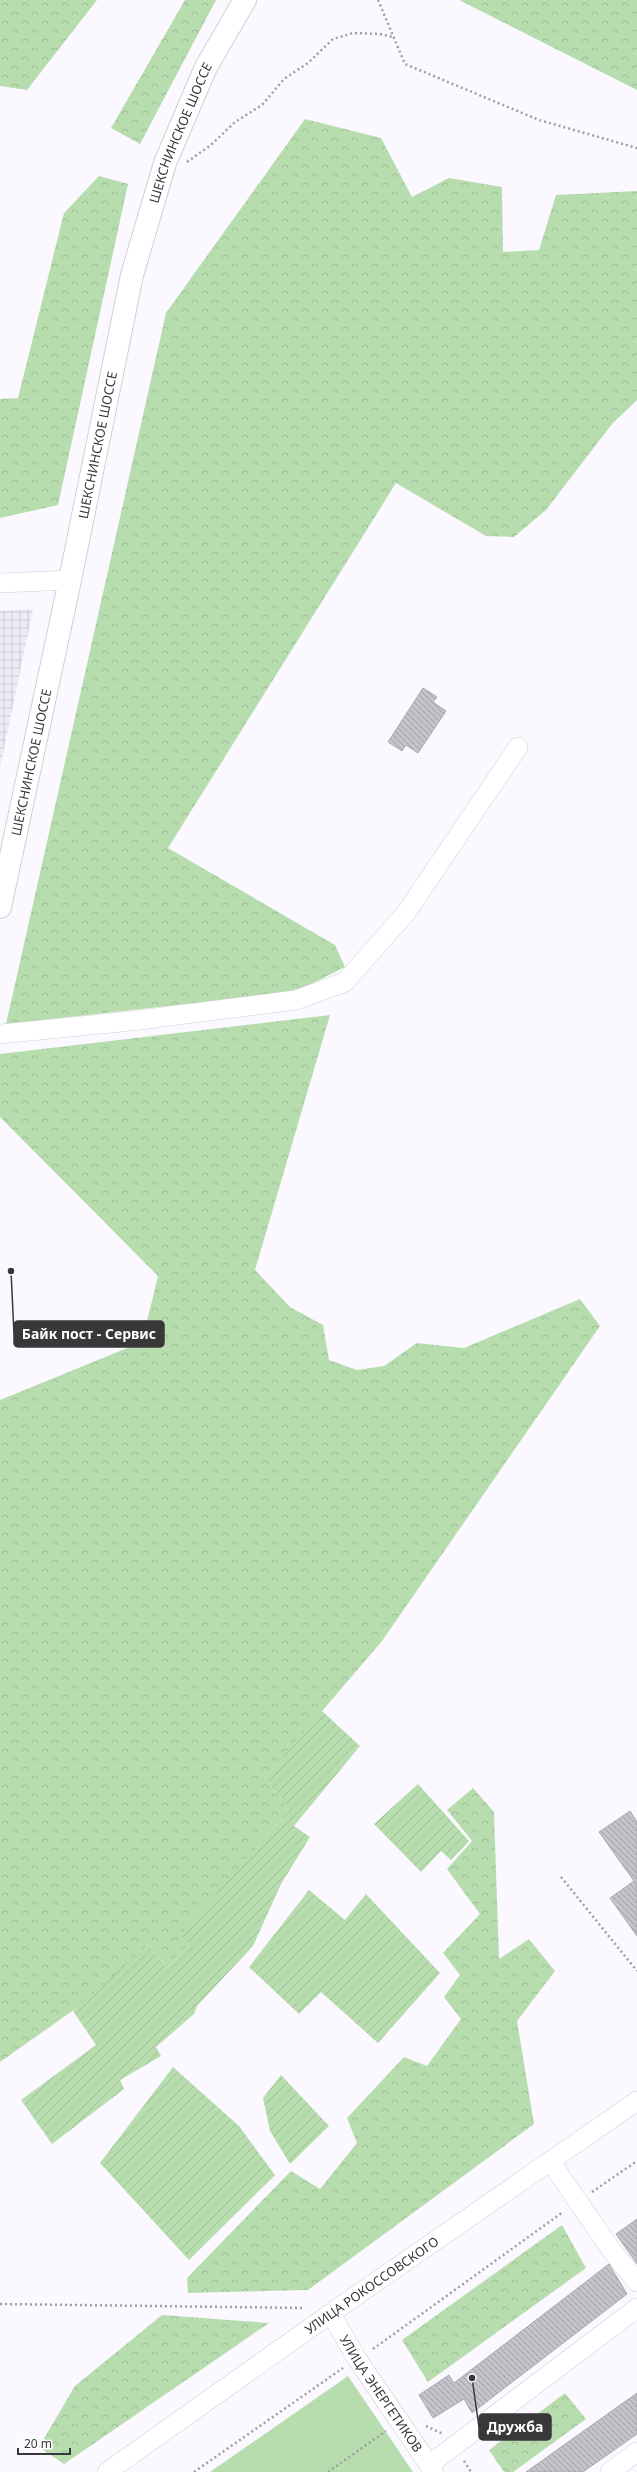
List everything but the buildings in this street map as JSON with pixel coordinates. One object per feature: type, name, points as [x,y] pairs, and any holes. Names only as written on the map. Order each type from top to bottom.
[{"type":"main road","name":"ШЕКСНИНСКОЕ ШОССЕ","points":[[0,907],[70,580],[132,275],[161,177],[206,67],[245,0]]},
{"type":"street","points":[[0,584],[70,580]]},
{"type":"street","points":[[0,1034],[131,1021],[296,1000],[345,982],[406,913],[518,747]]},
{"type":"street","name":"УЛИЦА РОКОССОВСКОГО","points":[[107,2472],[637,2101]]},
{"type":"street","points":[[550,2161],[578,2202],[636,2280]]},
{"type":"street","points":[[432,2468],[455,2445],[637,2308]]},
{"type":"street","name":"УЛИЦА ЭНЕРГЕТИКОВ","points":[[331,2314],[357,2359],[398,2422],[432,2468]]},
{"type":"street","points":[[610,2472],[637,2452]]},
{"type":"path","points":[[378,0],[404,64],[539,120],[637,148]]},
{"type":"path","points":[[161,177],[206,149],[235,122],[262,105],[284,79],[308,63],[333,39],[353,33],[380,34],[393,37]]},
{"type":"path","points":[[561,1877],[637,1972]]},
{"type":"path","points":[[194,2472],[373,2348],[637,2161]]},
{"type":"path","points":[[0,2304],[306,2308],[331,2314]]},
{"type":"path","points":[[373,2348],[378,2355]]},
{"type":"path","points":[[328,2472],[398,2422]]},
{"type":"path","points":[[422,2422],[427,2427],[444,2434],[455,2445]]},
{"type":"shaded area","points":[[33,609],[0,768],[0,611]]},
{"type":"green space","points":[[0,0],[97,0],[27,90],[0,86]]},
{"type":"green space","points":[[185,0],[216,0],[140,144],[111,128]]},
{"type":"green space","points":[[459,0],[637,0],[637,90]]},
{"type":"green space","points":[[305,119],[381,138],[412,197],[449,178],[502,187],[503,252],[539,250],[556,195],[637,191],[637,400],[612,424],[546,510],[514,537],[486,536],[396,483],[168,848],[335,945],[345,967],[295,992],[6,1024],[166,313]]},
{"type":"green space","points":[[99,176],[128,184],[58,505],[0,518],[0,399],[18,398],[64,213]]},
{"type":"green space","points":[[330,1015],[255,1270],[290,1307],[323,1325],[329,1360],[357,1370],[384,1366],[417,1343],[464,1348],[580,1299],[600,1326],[382,1641],[265,1778],[289,1810],[181,1935],[189,1944],[167,1967],[148,1945],[85,2002],[0,2062],[0,1400],[142,1342],[158,1276],[0,1117],[0,1054]]},
{"type":"green space","points":[[322,1711],[360,1746],[294,1826],[310,1837],[281,1884],[253,1946],[197,2006],[194,2014],[156,2047],[161,2056],[120,2080],[124,2089],[52,2144],[21,2100],[96,2045],[73,2011],[148,1945],[167,1967],[189,1944],[180,1935],[289,1810],[265,1778]]},
{"type":"green space","points":[[418,1784],[469,1841],[451,1860],[441,1851],[421,1872],[374,1824]]},
{"type":"green space","points":[[473,1788],[494,1812],[499,1959],[529,1939],[555,1971],[517,2021],[534,2124],[308,2290],[188,2293],[187,2278],[291,2171],[320,2189],[357,2143],[347,2118],[404,2057],[427,2066],[461,2019],[444,1997],[460,1975],[443,1953],[480,1914],[447,1869],[472,1841],[447,1810]]},
{"type":"green space","points":[[309,1890],[345,1920],[366,1894],[440,1973],[378,2043],[321,1992],[299,2014],[249,1967]]},
{"type":"green space","points":[[173,2067],[239,2126],[275,2175],[189,2260],[100,2163]]},
{"type":"green space","points":[[281,2075],[329,2126],[290,2164],[270,2131],[263,2098]]},
{"type":"green space","points":[[562,2225],[586,2268],[428,2382],[402,2340]]},
{"type":"green space","points":[[162,2315],[269,2323],[64,2464],[39,2447],[75,2386]]},
{"type":"green space","points":[[348,2376],[413,2472],[210,2472]]},
{"type":"green space","points":[[565,2393],[586,2419],[513,2472],[504,2472],[489,2450]]},
{"type":"place","name":"Байк пост - Сервис","points":[[11,1271]]},
{"type":"place","name":"Дружба","points":[[472,2378]]}]
